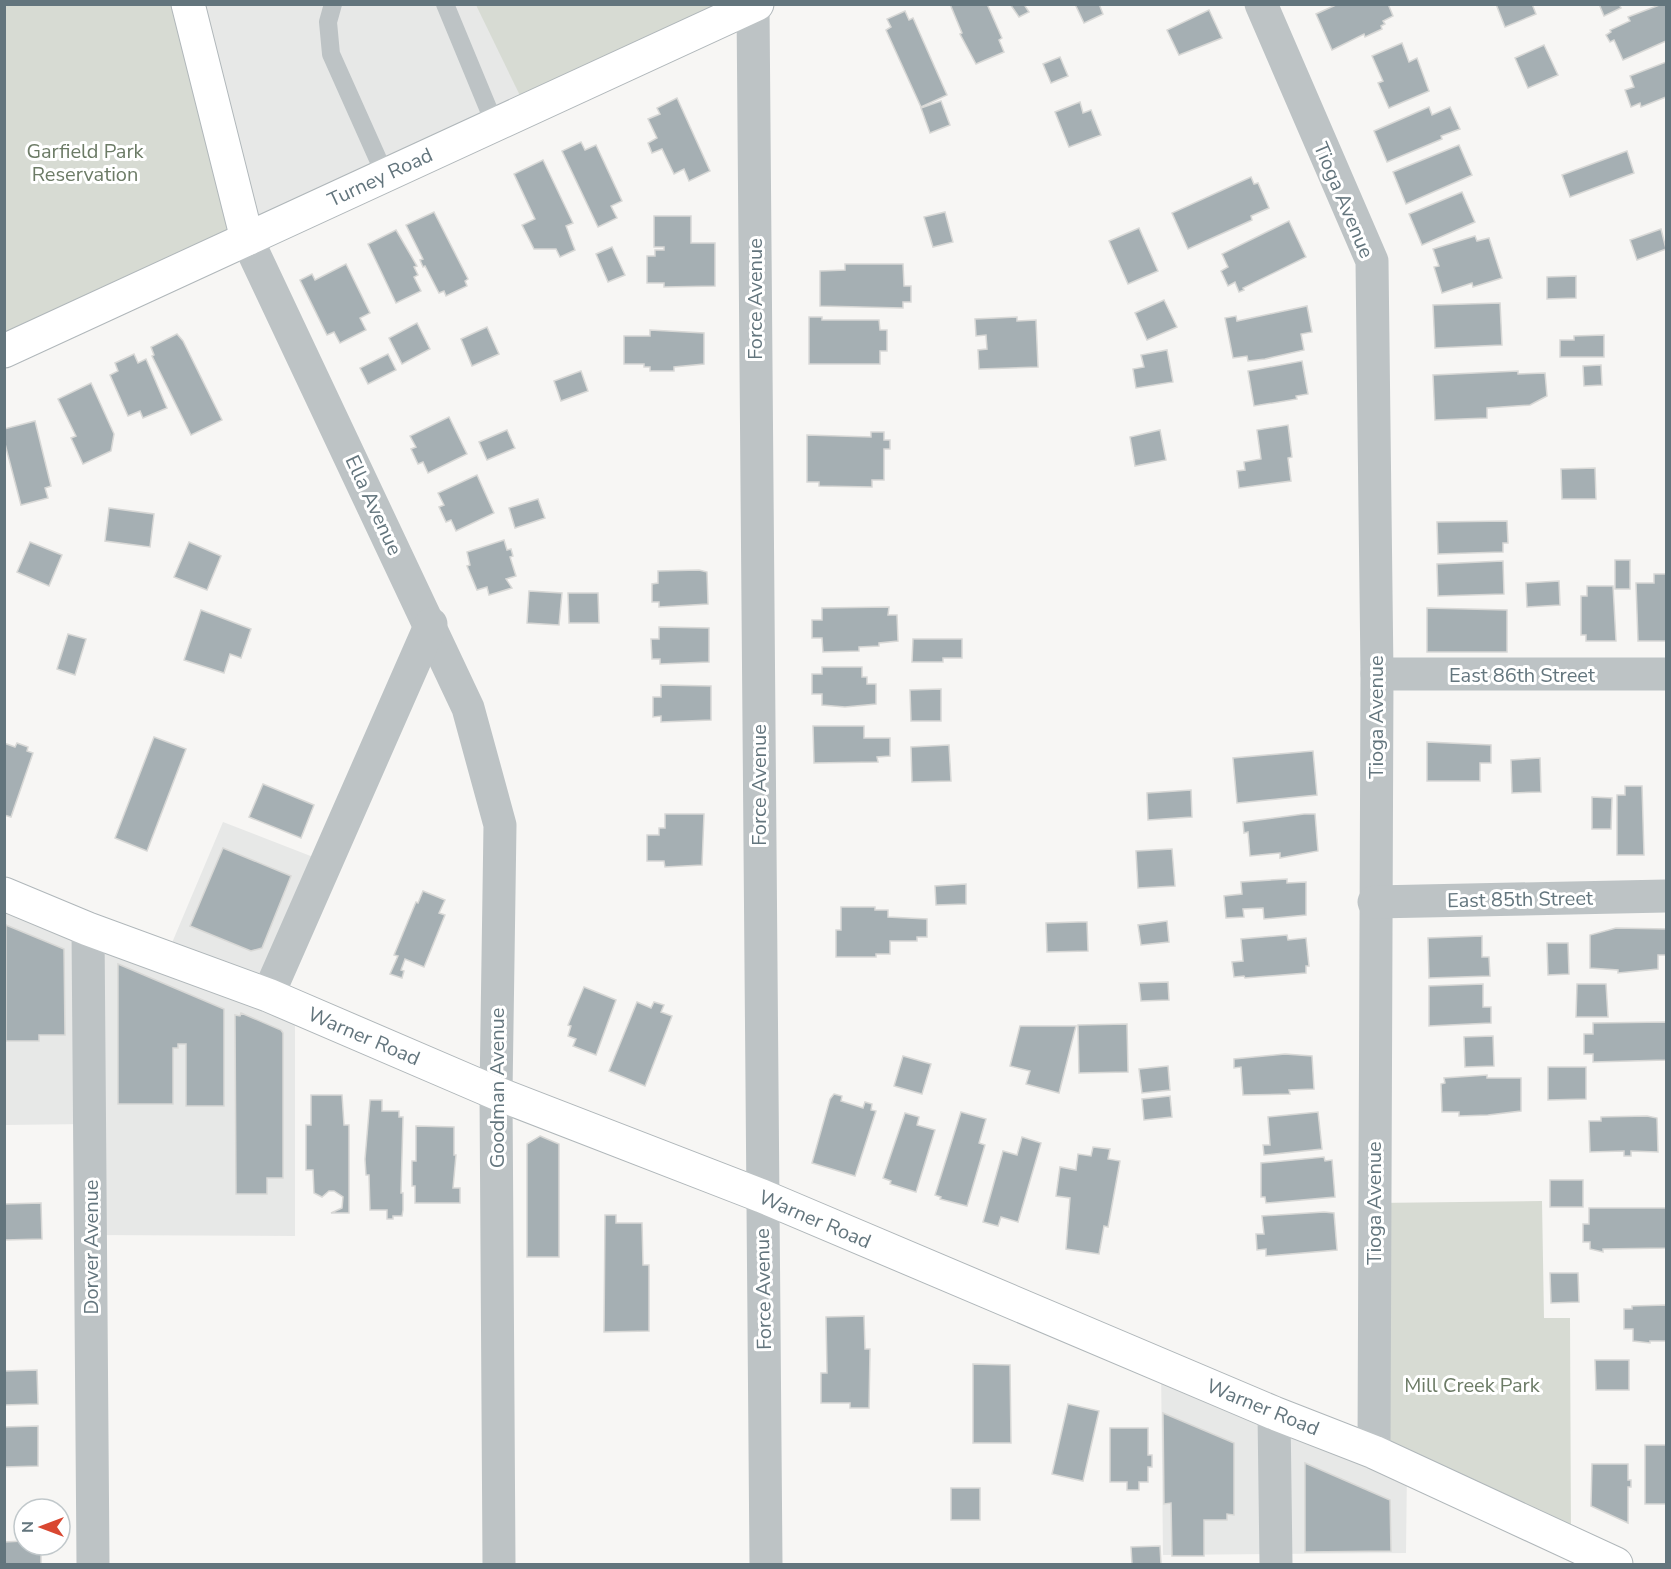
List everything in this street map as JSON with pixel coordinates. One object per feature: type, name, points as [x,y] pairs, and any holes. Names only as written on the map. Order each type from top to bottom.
[{"type":"main road","name":"Ella Avenue","points":[[188,4],[247,239]]},
{"type":"main road","name":"Turney Road","points":[[4,351],[755,5]]},
{"type":"main road","name":"Warner Road","points":[[4,894],[88,929],[268,995],[496,1093],[762,1196],[1274,1413],[1374,1452],[1616,1564]]},
{"type":"street","name":"Tioga Avenue","points":[[1261,4],[1372,261],[1377,674],[1374,902],[1374,1452]]},
{"type":"street","name":"Force Avenue","points":[[755,5],[766,1564]]},
{"type":"street","name":"Ella Avenue","points":[[247,239],[430,624]]},
{"type":"street","points":[[268,995],[430,624]]},
{"type":"street","name":"Goodman Avenue","points":[[430,624],[468,708],[500,825],[496,1093],[499,1564]]},
{"type":"street","name":"East 86th Street","points":[[1377,674],[1666,674]]},
{"type":"street","name":"East 85th Street","points":[[1374,902],[1666,896]]},
{"type":"street","name":"Dorver Avenue","points":[[88,929],[93,1564]]},
{"type":"street","points":[[1274,1413],[1276,1564]]},
{"type":"lane","points":[[333,4],[328,22],[331,54],[385,175]]},
{"type":"lane","points":[[445,4],[495,124]]},
{"type":"shaded area","points":[[188,5],[478,5],[527,110],[247,239]]},
{"type":"shaded area","points":[[223,822],[326,862],[269,994],[295,1006],[295,1236],[91,1235],[89,1124],[5,1125],[4,894],[166,957]]},
{"type":"shaded area","points":[[1161,1365],[1407,1467],[1406,1553],[1163,1555]]},
{"type":"green space","name":"Garfield Park Reservation","points":[[4,5],[188,5],[247,239],[4,351]]},
{"type":"green space","points":[[476,5],[756,5],[527,110]]},
{"type":"green space","name":"Mill Creek Park","points":[[1542,1201],[1544,1318],[1570,1318],[1571,1543],[1374,1452],[1374,1203]]},
{"type":"building","points":[[950,4],[987,4],[1002,38],[999,40],[1004,52],[976,64],[960,34],[962,33]]},
{"type":"building","points":[[1010,4],[1028,4],[1025,6],[1029,12],[1019,17]]},
{"type":"building","points":[[1075,4],[1099,4],[1103,14],[1084,23]]},
{"type":"building","points":[[1338,4],[1388,4],[1393,16],[1383,21],[1385,24],[1381,26],[1382,29],[1365,37],[1364,34],[1332,50],[1316,14]]},
{"type":"building","points":[[1496,4],[1532,4],[1536,14],[1505,27]]},
{"type":"building","points":[[1599,4],[1619,4],[1621,8],[1604,16]]},
{"type":"building","points":[[1666,4],[1666,41],[1623,60],[1614,40],[1610,42],[1606,35],[1611,32],[1610,30],[1630,21],[1628,17]]},
{"type":"building","points":[[1209,10],[1222,38],[1179,55],[1167,30]]},
{"type":"building","points":[[905,11],[909,20],[913,18],[947,95],[921,107],[886,30],[891,27],[887,19]]},
{"type":"building","points":[[1402,43],[1409,62],[1417,58],[1429,91],[1389,108],[1378,83],[1383,81],[1372,56]]},
{"type":"building","points":[[1544,45],[1558,75],[1528,88],[1515,58]]},
{"type":"building","points":[[1060,57],[1068,76],[1051,83],[1043,64]]},
{"type":"building","points":[[1666,62],[1666,97],[1641,107],[1640,103],[1631,107],[1625,90],[1634,87],[1630,76]]},
{"type":"building","points":[[677,98],[710,171],[689,181],[684,169],[674,174],[662,149],[652,153],[648,143],[657,138],[648,119],[660,114],[657,108]]},
{"type":"building","points":[[941,101],[950,125],[930,133],[921,108]]},
{"type":"building","points":[[1080,102],[1083,113],[1091,110],[1101,135],[1069,147],[1055,112]]},
{"type":"building","points":[[1429,107],[1432,115],[1450,107],[1460,129],[1387,162],[1374,131]]},
{"type":"building","points":[[581,142],[585,150],[596,145],[622,201],[611,206],[617,218],[598,227],[562,151]]},
{"type":"building","points":[[1459,145],[1472,175],[1406,204],[1393,172]]},
{"type":"building","points":[[1627,151],[1634,173],[1570,197],[1562,175]]},
{"type":"building","points":[[543,160],[573,223],[566,226],[575,250],[560,257],[556,249],[534,249],[522,225],[535,219],[514,174]]},
{"type":"building","points":[[1251,177],[1254,184],[1258,183],[1269,208],[1251,216],[1252,220],[1188,249],[1172,213]]},
{"type":"building","points":[[1462,192],[1475,222],[1422,245],[1409,214]]},
{"type":"building","points":[[434,212],[468,279],[465,281],[467,286],[446,296],[444,291],[439,293],[425,266],[423,267],[420,260],[423,259],[406,225]]},
{"type":"building","points":[[945,212],[953,242],[933,247],[924,217]]},
{"type":"building","points":[[654,216],[691,216],[691,243],[715,243],[715,286],[664,287],[664,283],[647,283],[647,256],[655,256],[655,250],[664,250],[664,247],[654,247]]},
{"type":"building","points":[[1289,221],[1306,257],[1239,292],[1235,282],[1228,286],[1221,271],[1228,267],[1222,254]]},
{"type":"building","points":[[1139,228],[1158,271],[1128,284],[1109,241]]},
{"type":"building","points":[[1661,229],[1666,249],[1637,260],[1630,240]]},
{"type":"building","points":[[396,230],[417,266],[414,267],[418,275],[414,277],[421,291],[396,303],[368,244]]},
{"type":"building","points":[[1475,236],[1477,241],[1489,238],[1502,278],[1473,287],[1472,283],[1442,293],[1434,267],[1439,266],[1433,249]]},
{"type":"building","points":[[612,247],[625,275],[608,282],[596,254]]},
{"type":"building","points":[[346,264],[370,313],[360,318],[366,330],[340,343],[334,332],[327,335],[300,280],[312,274],[315,280]]},
{"type":"building","points":[[845,264],[903,264],[904,286],[911,286],[911,302],[903,302],[903,308],[820,306],[820,271],[845,270]]},
{"type":"building","points":[[1576,276],[1576,298],[1547,299],[1547,277]]},
{"type":"building","points":[[1164,300],[1177,327],[1147,340],[1135,313]]},
{"type":"building","points":[[1500,303],[1502,345],[1435,348],[1433,305]]},
{"type":"building","points":[[1307,306],[1312,332],[1301,334],[1304,350],[1248,361],[1247,356],[1233,358],[1225,318],[1236,316],[1237,321]]},
{"type":"building","points":[[809,317],[822,317],[822,320],[879,320],[880,330],[887,330],[887,351],[880,351],[880,364],[809,364]]},
{"type":"building","points":[[1017,317],[1017,321],[1036,320],[1038,367],[979,369],[978,350],[987,349],[986,335],[976,336],[975,319]]},
{"type":"building","points":[[417,323],[430,349],[402,364],[389,338]]},
{"type":"building","points":[[487,327],[499,354],[472,366],[461,339]]},
{"type":"building","points":[[650,330],[704,333],[704,364],[674,367],[674,371],[650,371],[650,367],[644,367],[644,364],[624,364],[624,336],[650,336]]},
{"type":"building","points":[[177,334],[183,341],[222,420],[191,435],[152,356],[154,355],[151,347]]},
{"type":"building","points":[[1604,335],[1604,357],[1560,357],[1560,340],[1574,340],[1574,336]]},
{"type":"building","points":[[1167,350],[1173,382],[1136,388],[1133,369],[1144,367],[1141,355]]},
{"type":"building","points":[[134,354],[138,363],[146,359],[167,408],[143,418],[140,411],[128,416],[110,375],[118,371],[115,363]]},
{"type":"building","points":[[388,354],[396,370],[368,384],[360,368]]},
{"type":"building","points":[[1302,361],[1308,394],[1296,396],[1297,399],[1254,406],[1248,371]]},
{"type":"building","points":[[1601,365],[1602,385],[1584,386],[1583,366]]},
{"type":"building","points":[[581,371],[588,391],[561,401],[554,381]]},
{"type":"building","points":[[1518,371],[1518,374],[1545,373],[1547,396],[1530,405],[1487,408],[1487,418],[1435,420],[1433,375]]},
{"type":"building","points":[[91,383],[114,434],[111,451],[83,464],[71,438],[76,436],[58,399]]},
{"type":"building","points":[[449,417],[467,454],[428,473],[423,462],[418,464],[411,449],[416,447],[410,436]]},
{"type":"building","points":[[35,421],[51,486],[45,488],[48,498],[21,505],[4,440],[4,429]]},
{"type":"building","points":[[1288,425],[1292,457],[1288,458],[1291,481],[1239,488],[1237,471],[1245,470],[1244,462],[1261,459],[1257,430]]},
{"type":"building","points":[[507,430],[515,448],[487,460],[479,442]]},
{"type":"building","points":[[1160,430],[1166,460],[1135,466],[1130,437]]},
{"type":"building","points":[[871,432],[884,432],[884,440],[890,440],[890,449],[884,449],[884,480],[872,480],[872,487],[819,486],[819,482],[807,482],[807,435],[871,437]]},
{"type":"building","points":[[1595,468],[1596,499],[1562,499],[1561,469]]},
{"type":"building","points":[[477,475],[494,513],[456,531],[451,520],[446,522],[439,507],[444,505],[438,493]]},
{"type":"building","points":[[538,499],[545,518],[515,528],[509,508]]},
{"type":"building","points":[[109,508],[154,514],[150,547],[105,541]]},
{"type":"building","points":[[1507,521],[1508,543],[1503,543],[1503,552],[1438,554],[1437,522]]},
{"type":"building","points":[[504,540],[507,550],[511,549],[513,556],[510,557],[516,576],[506,579],[512,588],[489,595],[487,587],[477,590],[467,566],[470,565],[467,552]]},
{"type":"building","points":[[30,542],[62,555],[49,586],[17,572]]},
{"type":"building","points":[[189,542],[221,556],[207,590],[174,577]]},
{"type":"building","points":[[1615,560],[1630,560],[1630,589],[1615,589]]},
{"type":"building","points":[[1503,561],[1504,594],[1438,596],[1437,564]]},
{"type":"building","points":[[699,570],[707,572],[708,604],[659,607],[659,602],[652,602],[652,584],[658,583],[658,571]]},
{"type":"building","points":[[1654,574],[1666,574],[1666,641],[1638,641],[1636,583],[1654,583]]},
{"type":"building","points":[[1559,581],[1560,605],[1527,607],[1526,583]]},
{"type":"building","points":[[1587,586],[1613,586],[1616,641],[1586,641],[1586,635],[1581,635],[1581,596],[1587,596]]},
{"type":"building","points":[[529,591],[562,593],[559,625],[527,623]]},
{"type":"building","points":[[568,593],[598,593],[599,623],[569,623]]},
{"type":"building","points":[[889,607],[888,615],[897,615],[898,641],[879,643],[879,646],[859,647],[859,651],[823,652],[822,638],[812,638],[812,620],[822,620],[822,608]]},
{"type":"building","points":[[1427,608],[1507,610],[1507,652],[1427,652]]},
{"type":"building","points":[[201,610],[251,629],[241,658],[230,654],[224,673],[184,660]]},
{"type":"building","points":[[659,627],[709,628],[709,662],[660,664],[660,659],[652,659],[651,639],[659,639]]},
{"type":"building","points":[[68,634],[86,639],[75,675],[57,669]]},
{"type":"building","points":[[913,639],[962,639],[962,658],[943,658],[943,662],[912,662]]},
{"type":"building","points":[[822,667],[862,667],[862,677],[867,677],[867,684],[876,684],[876,704],[845,707],[822,705],[822,694],[812,694],[812,674],[822,674]]},
{"type":"building","points":[[661,685],[711,686],[711,720],[661,722],[661,716],[653,717],[653,697],[661,697]]},
{"type":"building","points":[[941,689],[941,721],[911,721],[910,690]]},
{"type":"building","points":[[813,726],[864,726],[864,738],[890,738],[890,756],[877,757],[878,762],[814,763]]},
{"type":"building","points":[[154,737],[186,749],[147,851],[115,838]]},
{"type":"building","points":[[1427,742],[1491,745],[1491,763],[1480,763],[1480,781],[1427,781]]},
{"type":"building","points":[[4,743],[15,747],[17,743],[28,747],[27,751],[33,753],[11,817],[4,815]]},
{"type":"building","points":[[949,745],[951,781],[912,782],[911,747]]},
{"type":"building","points":[[1313,751],[1317,795],[1237,803],[1233,758]]},
{"type":"building","points":[[1540,758],[1541,792],[1512,793],[1511,760]]},
{"type":"building","points":[[263,784],[314,805],[301,838],[249,817]]},
{"type":"building","points":[[1625,786],[1642,786],[1644,855],[1617,855],[1617,795],[1625,795]]},
{"type":"building","points":[[1191,790],[1192,817],[1148,820],[1147,793]]},
{"type":"building","points":[[1592,797],[1612,798],[1611,829],[1592,829]]},
{"type":"building","points":[[665,814],[704,814],[702,865],[665,867],[664,861],[647,861],[647,835],[659,835],[659,828],[665,828]]},
{"type":"building","points":[[1315,814],[1318,851],[1280,858],[1280,853],[1250,856],[1248,832],[1244,833],[1243,822]]},
{"type":"building","points":[[223,848],[291,876],[262,948],[251,951],[190,926]]},
{"type":"building","points":[[1172,849],[1175,886],[1138,888],[1136,851]]},
{"type":"building","points":[[1287,879],[1287,883],[1306,882],[1306,915],[1264,919],[1263,908],[1243,909],[1244,917],[1226,918],[1224,896],[1242,894],[1241,882]]},
{"type":"building","points":[[966,884],[966,904],[936,905],[935,886]]},
{"type":"building","points":[[423,891],[445,900],[439,913],[445,915],[424,967],[405,959],[401,970],[404,971],[402,978],[390,974],[398,956],[394,955],[416,902],[418,903]]},
{"type":"building","points":[[841,907],[875,907],[875,910],[888,910],[888,917],[927,919],[927,937],[917,937],[917,941],[890,941],[890,954],[876,954],[876,957],[836,957],[836,930],[841,930]]},
{"type":"building","points":[[1167,921],[1169,942],[1141,945],[1138,925]]},
{"type":"building","points":[[1087,922],[1088,951],[1047,952],[1046,923]]},
{"type":"building","points":[[6,925],[64,949],[65,1035],[39,1035],[39,1041],[6,1041]]},
{"type":"building","points":[[1616,928],[1666,929],[1666,955],[1658,955],[1658,969],[1618,973],[1618,970],[1590,968],[1590,935]]},
{"type":"building","points":[[1287,935],[1288,940],[1306,938],[1309,966],[1306,966],[1306,973],[1234,977],[1232,962],[1243,961],[1241,939]]},
{"type":"building","points":[[1482,936],[1482,957],[1489,957],[1490,976],[1429,978],[1428,938]]},
{"type":"building","points":[[1547,943],[1568,943],[1569,974],[1548,975]]},
{"type":"building","points":[[118,964],[224,1009],[224,1106],[186,1106],[186,1044],[178,1044],[178,1048],[173,1048],[173,1104],[118,1104]]},
{"type":"building","points":[[1168,982],[1169,1000],[1141,1001],[1139,983]]},
{"type":"building","points":[[1483,984],[1483,1007],[1491,1007],[1491,1023],[1429,1026],[1429,986]]},
{"type":"building","points":[[1577,984],[1606,984],[1608,1017],[1576,1017]]},
{"type":"building","points":[[584,987],[616,1000],[596,1055],[573,1046],[576,1039],[568,1036],[571,1026],[568,1025]]},
{"type":"building","points":[[637,1002],[651,1008],[654,1002],[664,1005],[661,1012],[672,1016],[645,1086],[609,1071]]},
{"type":"building","points":[[241,1013],[281,1030],[283,1033],[283,1178],[267,1178],[267,1194],[236,1194],[235,1015],[240,1016]]},
{"type":"building","points":[[1666,1022],[1666,1060],[1593,1062],[1593,1054],[1584,1054],[1584,1034],[1593,1034],[1593,1023]]},
{"type":"building","points":[[1127,1024],[1128,1072],[1079,1073],[1078,1025]]},
{"type":"building","points":[[1020,1026],[1076,1026],[1059,1093],[1026,1084],[1030,1071],[1010,1066]]},
{"type":"building","points":[[1493,1036],[1494,1066],[1465,1067],[1464,1037]]},
{"type":"building","points":[[1285,1054],[1312,1056],[1314,1089],[1289,1090],[1290,1094],[1243,1095],[1241,1067],[1234,1068],[1234,1059]]},
{"type":"building","points":[[903,1056],[931,1064],[922,1094],[894,1086]]},
{"type":"building","points":[[1168,1066],[1170,1090],[1142,1093],[1139,1069]]},
{"type":"building","points":[[1548,1067],[1586,1067],[1586,1099],[1548,1100]]},
{"type":"building","points":[[1487,1075],[1487,1078],[1521,1078],[1521,1111],[1459,1116],[1459,1112],[1442,1112],[1441,1084],[1445,1083],[1444,1078]]},
{"type":"building","points":[[834,1094],[842,1096],[841,1101],[863,1108],[865,1102],[872,1104],[871,1110],[876,1111],[855,1176],[812,1163],[830,1099]]},
{"type":"building","points":[[311,1095],[342,1095],[344,1125],[349,1125],[349,1213],[331,1213],[342,1208],[343,1197],[334,1191],[329,1191],[322,1197],[314,1193],[313,1170],[306,1170],[306,1125],[311,1125]]},
{"type":"building","points":[[1170,1096],[1172,1117],[1144,1120],[1142,1099]]},
{"type":"building","points":[[370,1100],[382,1100],[382,1111],[399,1111],[399,1117],[403,1117],[401,1193],[403,1193],[403,1210],[402,1216],[393,1216],[393,1219],[387,1219],[387,1210],[370,1210],[369,1175],[366,1175],[365,1159]]},
{"type":"building","points":[[961,1112],[986,1119],[979,1143],[985,1145],[967,1206],[940,1199],[941,1197],[935,1195]]},
{"type":"building","points":[[1318,1112],[1322,1149],[1264,1155],[1263,1145],[1270,1145],[1268,1117]]},
{"type":"building","points":[[905,1113],[919,1117],[917,1125],[935,1130],[916,1192],[890,1184],[891,1181],[883,1178]]},
{"type":"building","points":[[1647,1116],[1657,1118],[1658,1152],[1631,1151],[1631,1156],[1624,1156],[1624,1151],[1590,1152],[1589,1121],[1601,1121],[1601,1117]]},
{"type":"building","points":[[416,1126],[454,1127],[454,1155],[456,1155],[453,1188],[460,1188],[460,1203],[415,1203],[412,1161],[416,1161]]},
{"type":"building","points":[[540,1136],[559,1144],[559,1257],[527,1257],[527,1144]]},
{"type":"building","points":[[1022,1137],[1041,1143],[1018,1222],[1001,1217],[998,1226],[983,1222],[1003,1151],[1017,1155]]},
{"type":"building","points":[[1093,1147],[1110,1149],[1108,1159],[1120,1161],[1108,1227],[1104,1226],[1099,1254],[1066,1249],[1070,1198],[1056,1196],[1060,1167],[1076,1170],[1078,1154],[1091,1156]]},
{"type":"building","points":[[1324,1157],[1325,1161],[1332,1160],[1335,1197],[1266,1203],[1265,1197],[1261,1197],[1261,1163]]},
{"type":"building","points":[[1550,1180],[1583,1180],[1583,1207],[1550,1207]]},
{"type":"building","points":[[41,1203],[42,1239],[4,1240],[4,1204]]},
{"type":"building","points":[[1589,1208],[1666,1208],[1666,1248],[1603,1249],[1603,1252],[1590,1249],[1590,1242],[1583,1242],[1583,1224],[1589,1224]]},
{"type":"building","points":[[1334,1213],[1337,1250],[1266,1256],[1266,1249],[1257,1250],[1256,1234],[1264,1234],[1262,1216]]},
{"type":"building","points":[[605,1215],[616,1215],[616,1223],[642,1223],[643,1265],[649,1265],[649,1331],[604,1332]]},
{"type":"building","points":[[1550,1273],[1578,1273],[1579,1302],[1551,1303]]},
{"type":"building","points":[[1666,1305],[1666,1341],[1650,1341],[1650,1343],[1633,1341],[1633,1329],[1624,1329],[1624,1309],[1632,1309],[1632,1306]]},
{"type":"building","points":[[864,1316],[865,1349],[870,1349],[869,1408],[850,1408],[850,1403],[821,1403],[821,1373],[827,1373],[826,1317]]},
{"type":"building","points":[[1595,1360],[1629,1360],[1629,1390],[1596,1390]]},
{"type":"building","points":[[973,1364],[1010,1365],[1011,1443],[973,1443]]},
{"type":"building","points":[[37,1370],[38,1404],[4,1405],[4,1371]]},
{"type":"building","points":[[1068,1404],[1099,1411],[1083,1481],[1052,1474]]},
{"type":"building","points":[[1163,1413],[1234,1443],[1234,1515],[1227,1514],[1227,1520],[1204,1520],[1204,1556],[1172,1556],[1171,1503],[1164,1504]]},
{"type":"building","points":[[38,1426],[38,1466],[4,1467],[4,1427]]},
{"type":"building","points":[[1110,1428],[1148,1428],[1148,1455],[1152,1455],[1152,1467],[1148,1467],[1148,1482],[1139,1482],[1139,1490],[1127,1490],[1127,1482],[1110,1482]]},
{"type":"building","points":[[1645,1445],[1666,1445],[1666,1504],[1645,1504]]},
{"type":"building","points":[[1305,1463],[1390,1500],[1391,1551],[1305,1552]]},
{"type":"building","points":[[1592,1464],[1628,1464],[1628,1480],[1631,1480],[1631,1487],[1628,1487],[1628,1523],[1591,1506]]},
{"type":"building","points":[[951,1488],[980,1488],[980,1520],[951,1520]]},
{"type":"building","points":[[4,1542],[12,1542],[12,1557],[41,1557],[41,1564],[4,1564]]},
{"type":"building","points":[[1160,1546],[1161,1564],[1132,1564],[1131,1547]]}]
